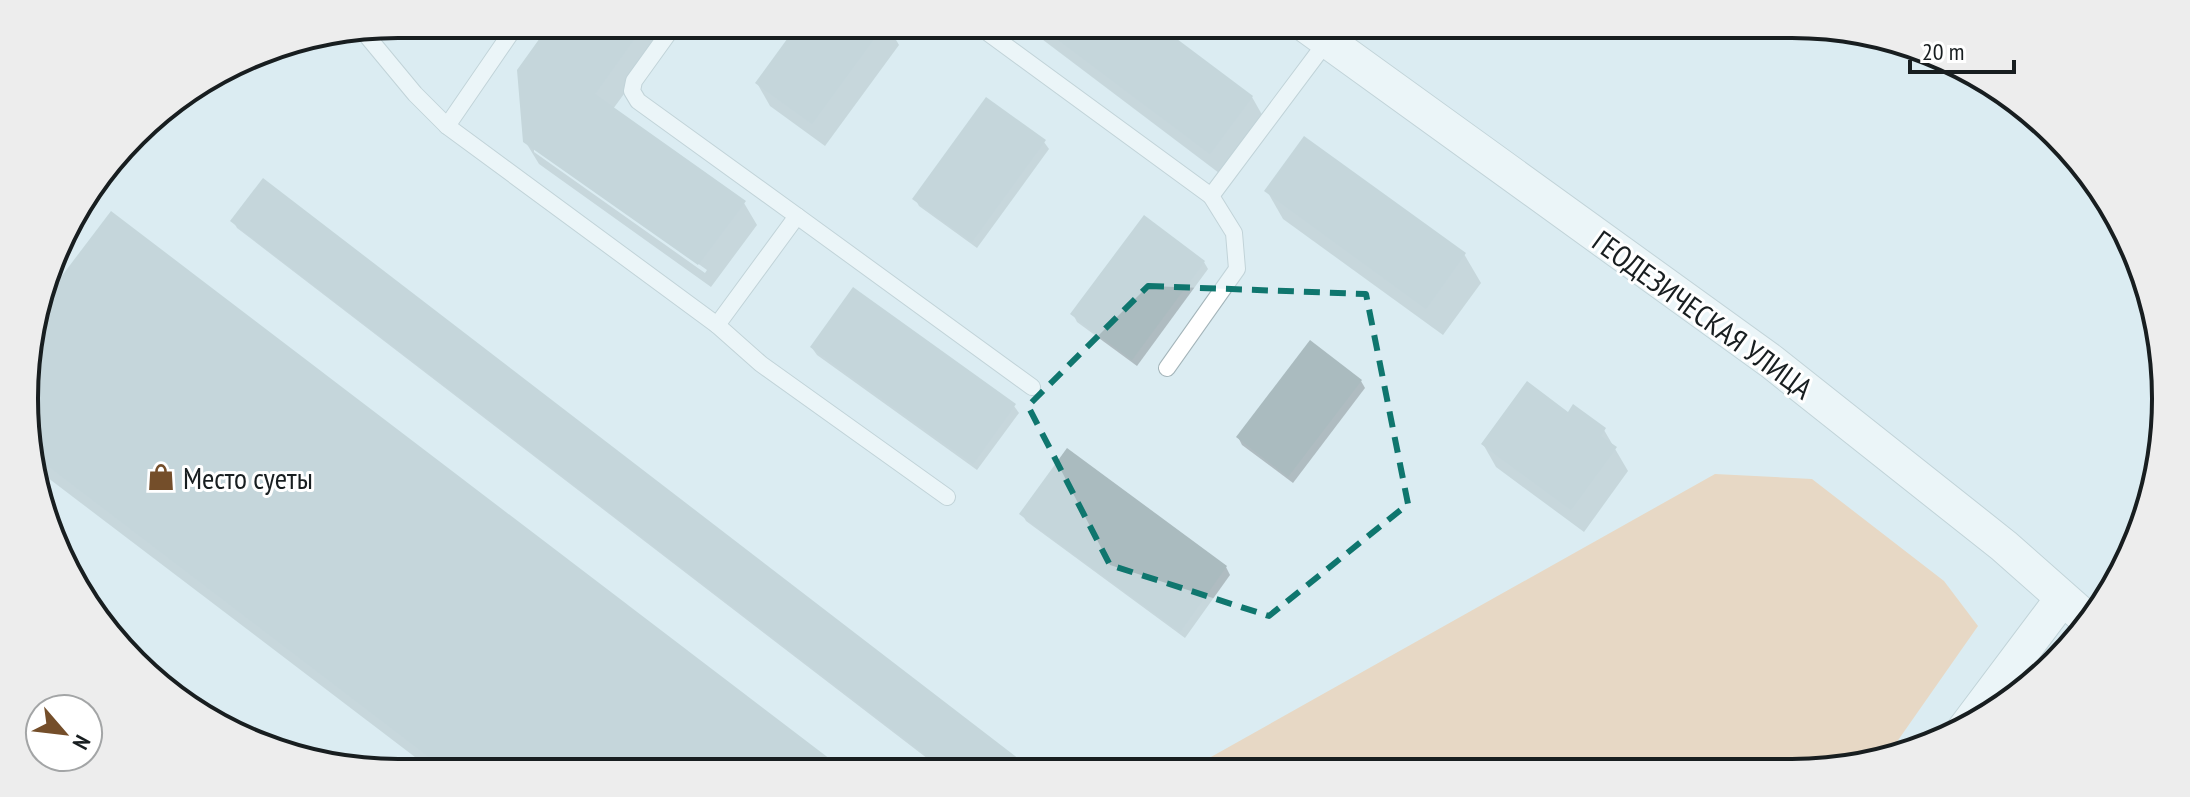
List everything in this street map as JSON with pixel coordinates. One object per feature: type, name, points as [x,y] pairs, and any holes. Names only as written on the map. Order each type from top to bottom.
[{"type":"street","name":"ГЕОДЕЗИЧЕСКАЯ УЛИЦА","points":[[1323,38],[1772,362],[2004,546],[2081,614]]},
{"type":"street","points":[[1984,703],[2062,599]]},
{"type":"lane","points":[[447,126],[507,38]]},
{"type":"lane","points":[[665,38],[634,81],[632,91],[638,101],[1032,387]]},
{"type":"lane","points":[[995,38],[1211,196],[1234,233],[1237,269],[1167,368]]},
{"type":"lane","points":[[1211,196],[1311,38]]},
{"type":"lane","points":[[370,39],[415,94],[447,126],[717,325],[761,364],[947,497]]},
{"type":"lane","points":[[717,325],[797,216]]},
{"type":"highlighted area","points":[[1148,286],[1366,294],[1408,504],[1269,616],[1110,565],[1028,406]]},
{"type":"shaded area","points":[[1715,474],[1812,479],[1944,581],[1978,626],[1896,744],[1839,756],[1792,759],[1207,759]]},
{"type":"building","points":[[540,38],[635,38],[595,94],[746,201],[698,265],[523,142],[517,70]]},
{"type":"building","points":[[788,38],[875,38],[812,124],[755,83]]},
{"type":"building","points":[[1056,38],[1176,38],[1253,96],[1210,154]]},
{"type":"building","points":[[986,97],[1046,140],[972,242],[912,199]]},
{"type":"building","points":[[1304,136],[1466,253],[1426,309],[1264,191]]},
{"type":"building","points":[[263,178],[1019,759],[931,759],[230,221]]},
{"type":"building","points":[[111,211],[830,759],[432,759],[44,463],[39,422],[39,375],[45,328],[58,281]]},
{"type":"building","points":[[1144,215],[1205,261],[1132,360],[1070,314]]},
{"type":"building","points":[[853,287],[1016,404],[973,464],[810,347]]},
{"type":"building","points":[[1310,340],[1362,380],[1288,477],[1236,437]]},
{"type":"building","points":[[1527,381],[1568,412],[1573,404],[1606,428],[1601,436],[1617,447],[1571,510],[1481,444]]},
{"type":"building","points":[[1067,448],[1227,566],[1180,632],[1019,514]]},
{"type":"place","name":"Место суеты","points":[[161,477]]}]
